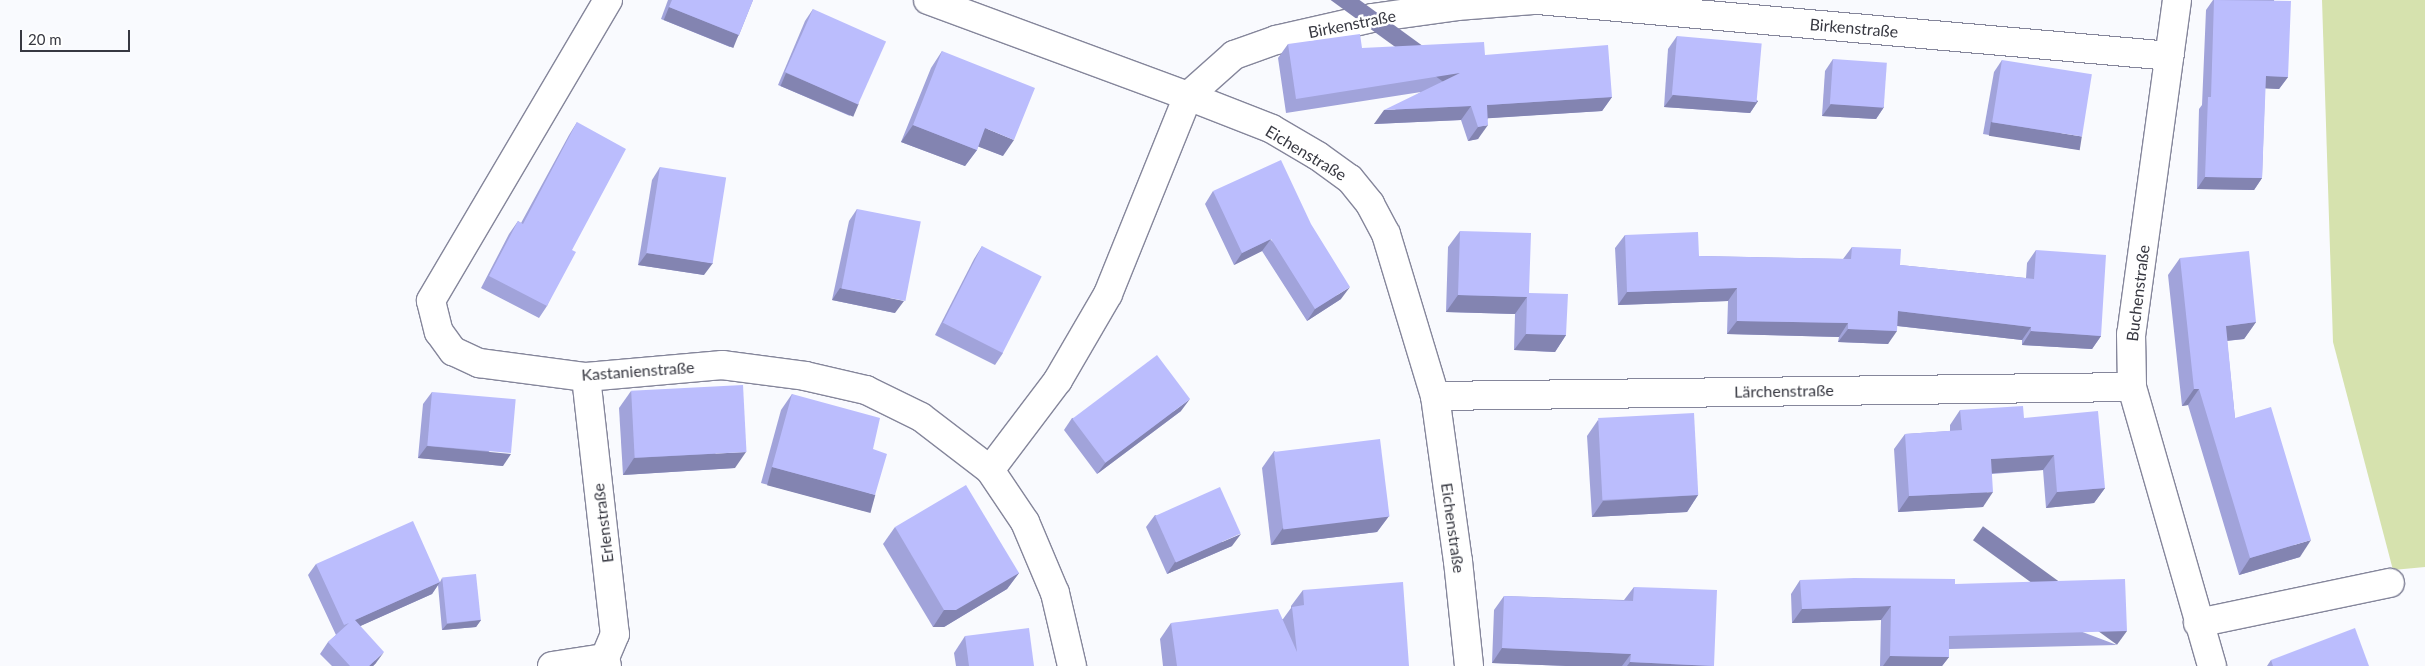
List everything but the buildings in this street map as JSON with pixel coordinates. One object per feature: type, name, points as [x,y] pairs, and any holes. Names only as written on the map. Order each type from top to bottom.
[{"type":"street","name":"Kastanienstraße","points":[[608,0],[431,301],[439,332],[453,351],[479,363],[586,377],[722,365],[805,376],[866,390],[921,417],[990,470],[1025,522],[1055,593],[1072,666]]},
{"type":"street","name":"Eichenstraße","points":[[928,0],[1272,129],[1318,156],[1350,179],[1370,204],[1386,234],[1435,396],[1458,561],[1469,666]]},
{"type":"street","name":"Birkenstraße","points":[[1188,96],[1234,55],[1276,40],[1372,18],[1457,6],[1533,0]]},
{"type":"street","name":"Birkenstraße","points":[[1538,0],[2170,56]]},
{"type":"street","name":"Buchenstraße","points":[[2177,0],[2131,334],[2132,387],[2198,623],[2212,666]]},
{"type":"street","points":[[990,470],[1058,380],[1108,294],[1188,96]]},
{"type":"street","name":"Erlenstraße","points":[[586,377],[615,634],[606,662]]},
{"type":"street","name":"Lärchenstraße","points":[[1435,396],[2132,387]]},
{"type":"street","points":[[2198,623],[2390,583]]},
{"type":"street","points":[[552,666],[606,662]]},
{"type":"green space","points":[[2322,0],[2425,0],[2425,567],[2393,570],[2333,342]]}]
